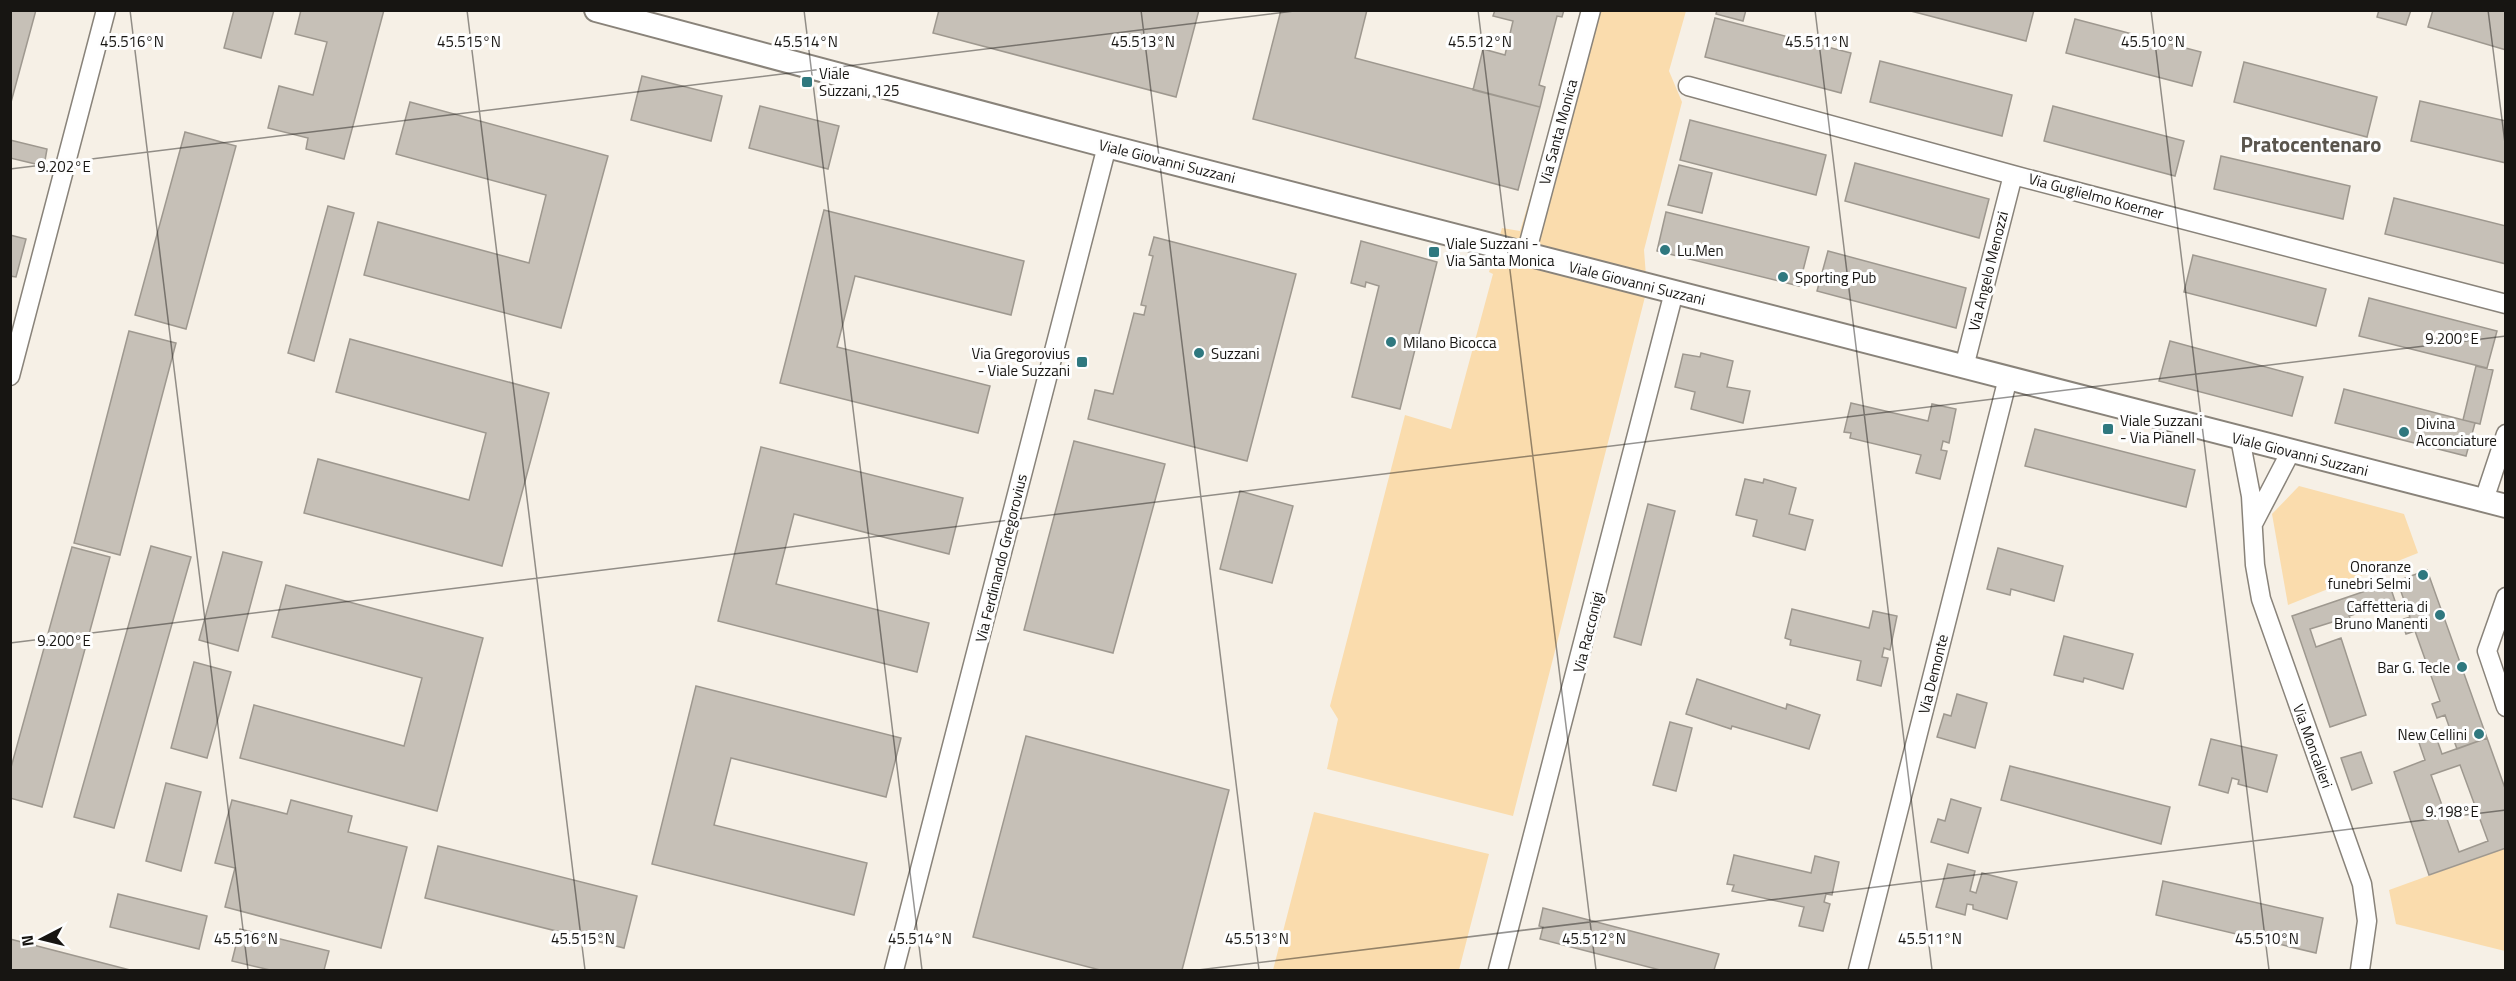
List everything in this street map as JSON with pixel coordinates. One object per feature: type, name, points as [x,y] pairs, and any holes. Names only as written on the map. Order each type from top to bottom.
[{"type":"street","points":[[10,376],[106,10]]},
{"type":"street","name":"Viale Giovanni Suzzani","points":[[596,10],[1107,146],[2495,503]]},
{"type":"street","name":"Via Santa Monica","points":[[1526,254],[1590,10]]},
{"type":"street","name":"Via Guglielmo Koerner","points":[[1688,86],[2013,175],[2505,304]]},
{"type":"street","name":"Via Ferdinando Gregorovius","points":[[894,970],[1107,146]]},
{"type":"street","name":"Via Angelo Menozzi","points":[[1964,367],[2013,175]]},
{"type":"street","name":"Via Racconigi","points":[[1498,970],[1674,292]]},
{"type":"street","name":"Via Demonte","points":[[1858,970],[2008,378]]},
{"type":"street","points":[[2495,503],[2505,434]]},
{"type":"street","name":"Via Moncalieri","points":[[2240,438],[2254,522],[2255,565],[2266,616],[2362,884],[2367,921],[2360,970]]},
{"type":"street","name":"Via Moncalieri","points":[[2254,522],[2291,451]]},
{"type":"street","points":[[2505,597],[2487,651],[2505,707]]},
{"type":"shaded area","points":[[1593,11],[1686,11],[1669,71],[1682,102],[1644,250],[1647,289],[1513,816],[1327,769],[1338,719],[1330,706],[1405,415],[1451,429],[1493,274],[1489,272],[1502,228],[1520,231],[1568,72]]},
{"type":"shaded area","points":[[2299,486],[2404,514],[2418,553],[2288,605],[2272,514]]},
{"type":"shaded area","points":[[1314,812],[1489,854],[1459,970],[1273,970]]},
{"type":"shaded area","points":[[2505,848],[2505,951],[2396,924],[2389,890]]},
{"type":"building","points":[[10,10],[36,10],[10,106]]},
{"type":"building","points":[[234,10],[274,10],[261,58],[224,48]]},
{"type":"building","points":[[301,10],[384,10],[344,159],[306,149],[308,138],[268,128],[279,86],[313,95],[327,42],[295,34]]},
{"type":"building","points":[[939,10],[1199,10],[1176,97],[933,33]]},
{"type":"building","points":[[1281,10],[1367,10],[1355,58],[1540,107],[1518,190],[1253,119]]},
{"type":"building","points":[[1495,10],[1564,10],[1562,17],[1557,16],[1539,85],[1545,87],[1540,107],[1473,90],[1483,49],[1505,55],[1513,21],[1493,16]]},
{"type":"building","points":[[1717,10],[1746,10],[1743,21],[1716,14]]},
{"type":"building","points":[[1907,10],[2034,10],[2026,41]]},
{"type":"building","points":[[2379,10],[2411,10],[2406,25],[2377,17]]},
{"type":"building","points":[[2433,10],[2506,10],[2506,50],[2428,27]]},
{"type":"building","points":[[1715,18],[1851,53],[1841,93],[1705,57]]},
{"type":"building","points":[[2075,19],[2201,52],[2192,86],[2066,53]]},
{"type":"building","points":[[1880,61],[2012,95],[2002,136],[1870,102]]},
{"type":"building","points":[[2244,62],[2377,97],[2367,137],[2234,102]]},
{"type":"building","points":[[642,76],[722,96],[711,141],[631,120]]},
{"type":"building","points":[[2420,101],[2506,121],[2506,163],[2411,141]]},
{"type":"building","points":[[410,102],[608,156],[561,328],[364,275],[378,222],[529,263],[546,195],[396,154]]},
{"type":"building","points":[[760,106],[839,126],[828,169],[749,148]]},
{"type":"building","points":[[2053,106],[2184,141],[2175,176],[2044,141]]},
{"type":"building","points":[[1690,120],[1826,155],[1816,195],[1680,160]]},
{"type":"building","points":[[185,132],[236,146],[186,329],[135,315]]},
{"type":"building","points":[[10,140],[47,149],[44,166],[10,158]]},
{"type":"building","points":[[2221,156],[2350,186],[2343,219],[2214,189]]},
{"type":"building","points":[[1855,163],[1989,199],[1979,238],[1845,201]]},
{"type":"building","points":[[1679,165],[1712,173],[1702,213],[1668,205]]},
{"type":"building","points":[[2394,198],[2506,226],[2506,264],[2385,234]]},
{"type":"building","points":[[328,206],[354,213],[314,361],[288,353]]},
{"type":"building","points":[[824,210],[1024,261],[1011,315],[855,276],[837,347],[990,386],[978,433],[780,383]]},
{"type":"building","points":[[1666,212],[1809,247],[1799,286],[1657,251]]},
{"type":"building","points":[[10,235],[26,239],[16,277],[10,276]]},
{"type":"building","name":"Suzzani","points":[[1154,237],[1296,274],[1247,461],[1088,419],[1095,390],[1113,394],[1134,313],[1144,315],[1146,306],[1141,305],[1153,256],[1149,255]]},
{"type":"building","name":"Milano Bicocca","points":[[1361,241],[1437,262],[1400,409],[1352,397],[1379,286],[1366,282],[1365,287],[1351,283]]},
{"type":"building","points":[[1828,251],[1966,288],[1956,328],[1817,291]]},
{"type":"building","points":[[2193,255],[2326,289],[2316,326],[2184,292]]},
{"type":"building","points":[[2369,298],[2497,331],[2487,368],[2359,336]]},
{"type":"building","points":[[129,331],[176,343],[120,555],[74,543]]},
{"type":"building","points":[[350,339],[549,393],[502,566],[304,513],[318,459],[469,500],[486,433],[336,392]]},
{"type":"building","points":[[2170,341],[2303,377],[2292,416],[2159,381]]},
{"type":"building","points":[[1701,353],[1733,361],[1727,387],[1750,391],[1743,423],[1691,409],[1695,392],[1675,387],[1683,354],[1700,357]]},
{"type":"building","points":[[2476,366],[2493,370],[2480,424],[2463,420]]},
{"type":"building","points":[[2344,389],[2475,423],[2466,456],[2335,423]]},
{"type":"building","points":[[1851,403],[1928,421],[1932,404],[1956,409],[1949,443],[1943,441],[1941,450],[1947,451],[1940,479],[1916,473],[1921,455],[1850,438],[1851,433],[1844,432]]},
{"type":"building","points":[[2035,429],[2195,470],[2186,507],[2025,466]]},
{"type":"building","points":[[1074,441],[1165,464],[1113,653],[1024,630]]},
{"type":"building","points":[[761,447],[963,498],[949,554],[794,514],[776,584],[929,623],[917,672],[718,621]]},
{"type":"building","points":[[1745,479],[1763,483],[1764,479],[1796,488],[1789,514],[1813,520],[1805,550],[1753,536],[1757,520],[1736,515]]},
{"type":"building","points":[[1240,491],[1293,506],[1272,583],[1220,569]]},
{"type":"building","points":[[1648,504],[1675,511],[1641,645],[1614,637]]},
{"type":"building","points":[[151,546],[191,557],[114,828],[74,817]]},
{"type":"building","points":[[72,547],[110,557],[42,807],[10,798],[10,771]]},
{"type":"building","points":[[1998,548],[2063,566],[2054,601],[2011,589],[2010,595],[1987,589]]},
{"type":"building","points":[[223,552],[262,562],[238,651],[199,640]]},
{"type":"building","points":[[2427,570],[2487,738],[2457,749],[2445,715],[2437,718],[2432,704],[2440,701],[2415,631],[2406,634],[2401,620],[2410,617],[2399,586],[2397,588],[2395,582]]},
{"type":"building","points":[[2389,583],[2395,601],[2349,616],[2351,621],[2343,623],[2342,619],[2310,629],[2316,647],[2341,638],[2366,715],[2330,727],[2292,616]]},
{"type":"building","points":[[286,585],[483,638],[437,811],[240,758],[254,705],[404,746],[422,678],[272,637]]},
{"type":"building","points":[[1792,609],[1869,628],[1873,611],[1897,616],[1890,650],[1884,648],[1882,657],[1888,658],[1881,686],[1857,680],[1861,661],[1790,645],[1791,640],[1785,638]]},
{"type":"building","points":[[2064,636],[2133,654],[2123,689],[2084,678],[2083,682],[2054,675]]},
{"type":"building","points":[[194,662],[231,672],[207,758],[171,748]]},
{"type":"building","points":[[1697,679],[1786,709],[1787,704],[1820,715],[1809,749],[1732,726],[1731,729],[1686,714]]},
{"type":"building","points":[[696,686],[901,738],[886,797],[731,758],[714,825],[867,863],[854,915],[652,864]]},
{"type":"building","points":[[1957,694],[1987,703],[1975,748],[1937,737],[1944,714],[1951,716]]},
{"type":"building","points":[[1670,722],[1692,728],[1676,791],[1653,785]]},
{"type":"building","points":[[2434,731],[2442,754],[2487,738],[2506,791],[2506,848],[2429,875],[2394,772],[2425,760],[2417,737]],"holes":[[[2460,765],[2488,841],[2459,852],[2431,775]]]},
{"type":"building","points":[[1026,736],[1229,790],[1182,970],[1100,970],[973,937]]},
{"type":"building","points":[[2211,739],[2277,755],[2267,792],[2238,784],[2239,780],[2232,778],[2228,793],[2199,785]]},
{"type":"building","points":[[2361,752],[2372,783],[2352,790],[2341,758]]},
{"type":"building","points":[[2010,766],[2170,807],[2161,844],[2001,800]]},
{"type":"building","points":[[166,783],[201,792],[181,871],[146,861]]},
{"type":"building","points":[[1951,799],[1981,808],[1968,853],[1931,842],[1938,819],[1945,821]]},
{"type":"building","points":[[232,800],[287,814],[291,800],[352,816],[348,832],[407,847],[381,948],[225,907],[235,868],[215,863]]},
{"type":"building","points":[[438,846],[637,896],[624,948],[425,898]]},
{"type":"building","points":[[1734,855],[1811,873],[1815,856],[1839,862],[1832,895],[1826,894],[1824,902],[1830,904],[1823,931],[1799,926],[1804,907],[1732,891],[1734,885],[1727,884]]},
{"type":"building","points":[[1948,864],[1975,871],[1970,891],[1976,893],[1982,873],[2017,882],[2007,919],[1973,909],[1973,905],[1967,904],[1965,915],[1936,907]]},
{"type":"building","points":[[2163,881],[2323,918],[2316,953],[2156,915]]},
{"type":"building","points":[[118,894],[207,916],[199,949],[110,927]]},
{"type":"building","points":[[1543,908],[1719,954],[1714,970],[1660,970],[1540,939],[1543,927],[1539,926]]},
{"type":"building","points":[[240,929],[329,951],[324,970],[270,970],[232,961]]},
{"type":"building","points":[[10,939],[130,970],[10,970]]},
{"type":"place","name":"Viale Suzzani, 125","points":[[807,82]]},
{"type":"place","name":"Lu.Men","points":[[1665,250]]},
{"type":"place","name":"Viale Suzzani - Via Santa Monica","points":[[1434,252]]},
{"type":"place","name":"Sporting Pub","points":[[1783,277]]},
{"type":"place","name":"Milano Bicocca","points":[[1391,342]]},
{"type":"place","name":"Suzzani","points":[[1199,353]]},
{"type":"place","name":"Via Gregorovius - Viale Suzzani","points":[[1082,362]]},
{"type":"place","name":"Viale Suzzani - Via Pianell","points":[[2108,429]]},
{"type":"place","name":"Divina Acconciature","points":[[2404,432]]},
{"type":"place","name":"Onoranze funebri Selmi","points":[[2423,575]]},
{"type":"place","name":"Caffetteria di Bruno Manenti","points":[[2440,615]]},
{"type":"place","name":"Bar G. Tecle","points":[[2462,667]]},
{"type":"place","name":"New Cellini","points":[[2479,734]]},
{"type":"district","name":"Pratocentenaro","points":[[2311,144]]}]
